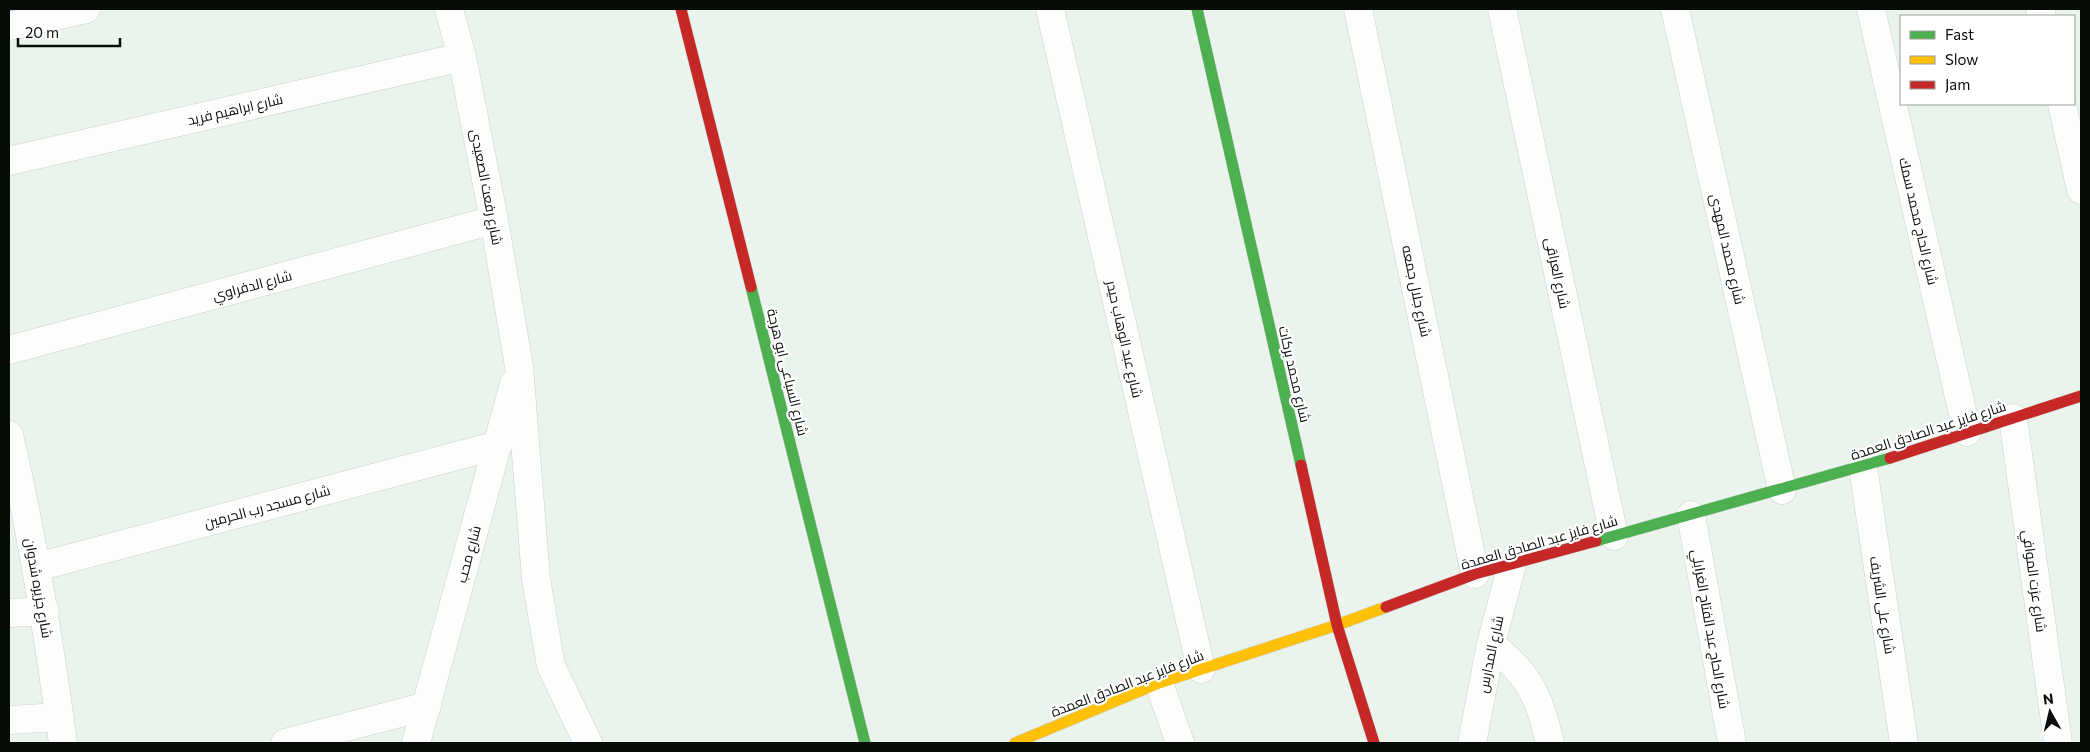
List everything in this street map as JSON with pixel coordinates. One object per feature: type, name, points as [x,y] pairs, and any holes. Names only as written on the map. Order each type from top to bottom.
[{"type":"street","points":[[9,26],[86,9]]},
{"type":"street","name":"شارع رفعت الصعيدى","points":[[449,9],[462,58],[494,220],[519,366],[536,579],[551,666],[588,743]]},
{"type":"street","name":"شارع السباعى ابو هرجة","points":[[681,9],[866,743]]},
{"type":"street","name":"شارع عبد الوهاب حيدر","points":[[1050,9],[1201,669]]},
{"type":"street","name":"شارع محمد بركات","points":[[1197,9],[1337,625],[1374,743]]},
{"type":"street","name":"شارع جلال جمعه","points":[[1358,9],[1475,574]]},
{"type":"street","name":"شارع العراقى","points":[[1502,9],[1614,536]]},
{"type":"street","name":"شارع محمد المهدى","points":[[1675,9],[1782,490]]},
{"type":"street","name":"شارع الحاج محمد سمك","points":[[1871,9],[1966,432]]},
{"type":"street","name":"شارع ابراهيم فريد","points":[[9,161],[462,58]]},
{"type":"street","points":[[2062,105],[2081,190]]},
{"type":"street","name":"شارع الدفراوي","points":[[9,350],[494,220]]},
{"type":"street","name":"شارع محب","points":[[416,743],[519,366]]},
{"type":"street","name":"شارع فايز عبد الصادق العمدة","points":[[1015,743],[1159,683],[1337,625],[1475,574],[1862,467],[2081,396]]},
{"type":"street","name":"شارع عزت الموافي","points":[[2013,418],[2058,743]]},
{"type":"street","name":"شارع جزيره شدوان","points":[[9,435],[14,477],[45,611],[61,730]]},
{"type":"street","name":"شارع مسجد رب الحرمين","points":[[36,568],[498,445]]},
{"type":"street","name":"شارع على الشريف","points":[[1862,467],[1904,743]]},
{"type":"street","name":"شارع الحاج عبد الفتاح الغرابلي","points":[[1691,514],[1732,743]]},
{"type":"street","name":"شارع المدارس","points":[[1472,743],[1491,644],[1512,564]]},
{"type":"street","points":[[9,612],[45,611]]},
{"type":"street","points":[[1491,644],[1525,678],[1536,698],[1550,743]]},
{"type":"street","points":[[1159,683],[1180,743]]},
{"type":"street","points":[[285,743],[426,706]]},
{"type":"street","points":[[9,720],[61,730]]},
{"type":"traffic: fast","points":[[1197,9],[1301,465]]},
{"type":"traffic: fast","points":[[751,287],[865,743]]},
{"type":"traffic: fast","points":[[1596,541],[1890,458]]},
{"type":"traffic: slow","points":[[1015,743],[1159,683],[1337,625],[1386,607]]},
{"type":"traffic: jam","points":[[681,9],[751,287]]},
{"type":"traffic: jam","points":[[1890,458],[2081,396]]},
{"type":"traffic: jam","points":[[1301,465],[1337,625],[1374,743]]},
{"type":"traffic: jam","points":[[1386,607],[1475,574],[1596,541]]}]
